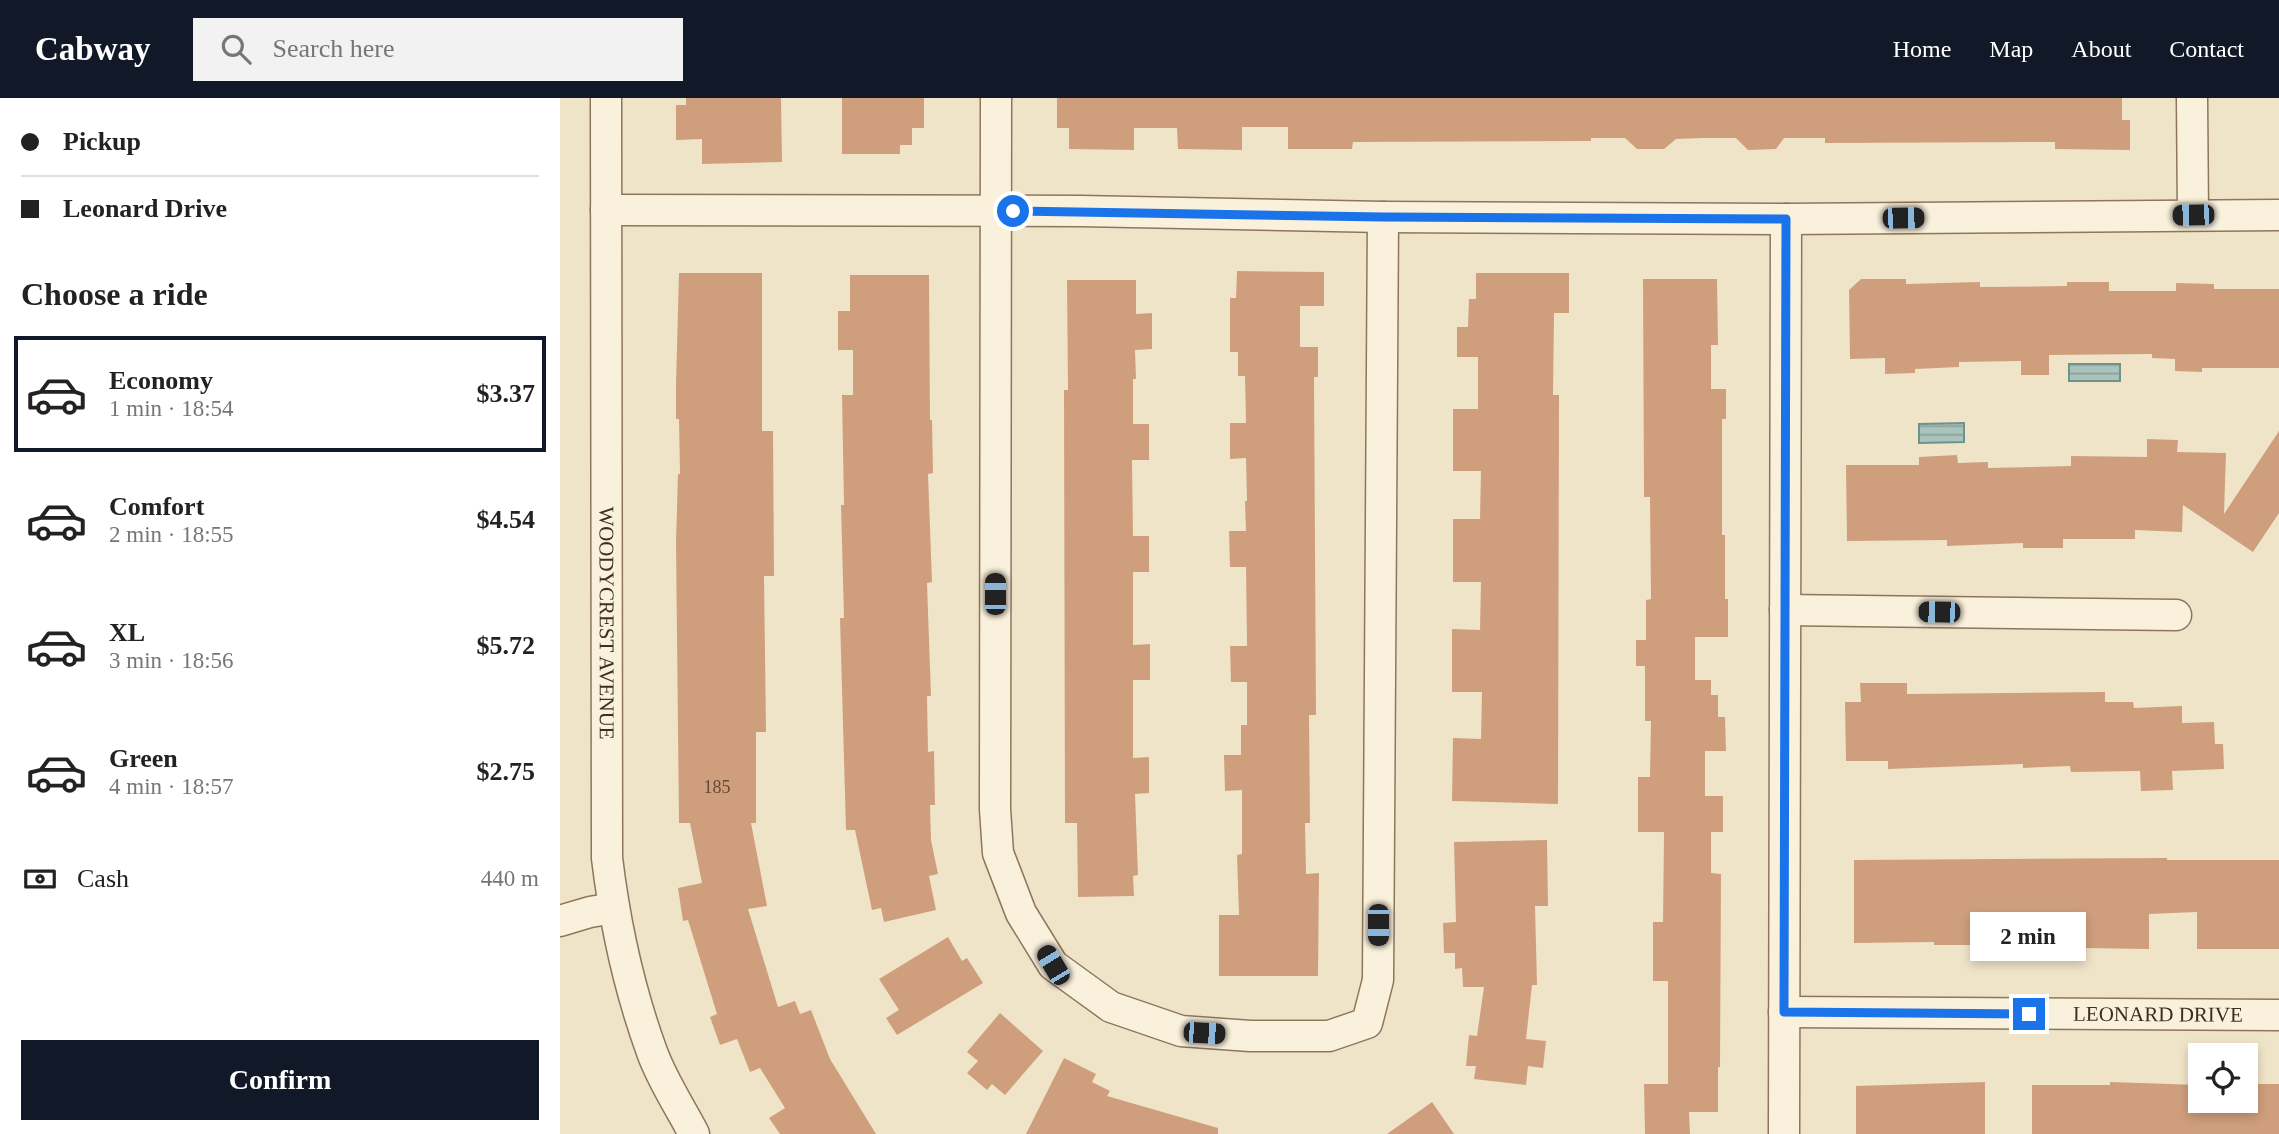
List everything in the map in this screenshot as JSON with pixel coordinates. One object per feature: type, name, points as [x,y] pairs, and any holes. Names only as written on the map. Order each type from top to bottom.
[{"type":"street","name":"WOODYCREST AVENUE","points":[[606,98],[607,858],[625,964],[653,1054],[694,1134]]},
{"type":"street","points":[[996,98],[995,809],[998,853],[1021,913],[1053,965],[1111,1007],[1181,1031],[1250,1036],[1329,1036],[1367,1023],[1378,980],[1383,217]]},
{"type":"street","points":[[2192,98],[2193,215]]},
{"type":"street","points":[[606,209],[1786,219],[2279,215]]},
{"type":"street","points":[[1784,1134],[1786,219]]},
{"type":"street","points":[[1785,610],[2176,615]]},
{"type":"street","points":[[560,921],[614,908]]},
{"type":"street","name":"LEONARD DRIVE","points":[[1784,1012],[2279,1015]]},
{"type":"water","points":[[2069,364],[2120,364],[2120,381],[2069,381]]},
{"type":"water","points":[[1964,423],[1964,442],[1919,443],[1919,424]]},
{"type":"building","points":[[686,98],[781,98],[782,162],[702,164],[702,139],[676,140],[676,105],[686,105]]},
{"type":"building","points":[[842,98],[924,98],[924,128],[912,128],[912,145],[900,145],[900,154],[842,154]]},
{"type":"building","points":[[1057,98],[2122,98],[2122,120],[2130,120],[2130,150],[2055,149],[2055,142],[1825,143],[1825,138],[1784,138],[1776,149],[1748,150],[1736,138],[1676,139],[1664,149],[1637,149],[1625,138],[1591,138],[1591,141],[1353,142],[1352,149],[1288,149],[1288,127],[1242,127],[1242,150],[1178,149],[1177,128],[1134,128],[1134,150],[1069,149],[1069,128],[1057,128]]},
{"type":"building","points":[[1237,271],[1324,272],[1324,306],[1300,306],[1300,347],[1318,347],[1318,377],[1314,377],[1316,715],[1309,715],[1310,823],[1305,823],[1306,874],[1319,873],[1318,976],[1219,976],[1219,915],[1239,915],[1237,855],[1242,854],[1242,790],[1225,791],[1224,755],[1241,755],[1241,725],[1247,725],[1247,682],[1231,682],[1230,646],[1247,646],[1246,567],[1230,567],[1229,531],[1246,531],[1247,501],[1246,458],[1230,459],[1230,423],[1246,423],[1245,376],[1238,376],[1238,352],[1230,352],[1230,298],[1236,298]]},
{"type":"building","points":[[679,273],[762,273],[762,431],[773,431],[774,576],[764,576],[766,732],[756,732],[756,823],[751,823],[767,906],[748,909],[778,1007],[795,1001],[800,1014],[811,1010],[830,1059],[876,1134],[780,1134],[769,1118],[785,1108],[760,1068],[750,1072],[737,1039],[720,1045],[710,1017],[717,1014],[688,920],[683,921],[678,888],[702,883],[690,823],[679,823],[676,542],[680,474],[676,384]]},
{"type":"building","points":[[1476,273],[1569,273],[1569,313],[1554,313],[1553,395],[1559,395],[1558,804],[1452,801],[1453,738],[1481,739],[1482,692],[1452,692],[1452,629],[1480,630],[1481,582],[1453,582],[1453,519],[1480,519],[1481,471],[1453,471],[1453,409],[1478,409],[1478,357],[1457,357],[1457,327],[1468,327],[1469,299],[1476,299]]},
{"type":"building","points":[[850,275],[929,275],[933,473],[928,474],[932,582],[927,583],[931,696],[927,696],[928,752],[934,751],[935,805],[930,805],[931,840],[938,874],[929,876],[936,910],[884,922],[881,908],[872,910],[855,830],[846,830],[840,618],[844,618],[842,395],[853,395],[853,350],[838,350],[838,311],[850,311]]},
{"type":"building","points":[[1643,279],[1717,279],[1718,345],[1711,345],[1711,389],[1726,389],[1726,419],[1722,419],[1722,535],[1725,535],[1728,637],[1695,637],[1695,680],[1711,680],[1711,695],[1718,695],[1718,717],[1725,717],[1726,751],[1705,751],[1705,796],[1723,796],[1723,832],[1711,832],[1711,873],[1721,874],[1718,1112],[1689,1112],[1690,1134],[1645,1134],[1644,1084],[1668,1084],[1668,981],[1653,981],[1653,922],[1663,922],[1664,832],[1638,832],[1638,777],[1650,777],[1651,721],[1645,721],[1645,666],[1636,666],[1636,640],[1646,640],[1646,600],[1651,599],[1650,497],[1644,497]]},
{"type":"building","points":[[1861,279],[1906,279],[1906,284],[1980,282],[1980,287],[2067,286],[2067,282],[2109,282],[2109,291],[2176,291],[2176,283],[2214,284],[2214,289],[2279,289],[2279,368],[2202,368],[2202,372],[2175,371],[2175,359],[2152,358],[2152,354],[2049,355],[2049,375],[2021,375],[2021,361],[1959,362],[1959,367],[1915,369],[1915,373],[1885,374],[1885,358],[1850,359],[1849,290]]},
{"type":"building","points":[[1067,280],[1136,280],[1136,314],[1152,313],[1152,349],[1135,350],[1136,379],[1133,379],[1133,424],[1149,424],[1149,460],[1132,460],[1133,536],[1149,536],[1149,572],[1133,572],[1133,645],[1150,644],[1150,680],[1133,680],[1133,758],[1149,757],[1149,793],[1135,794],[1138,875],[1133,876],[1134,896],[1078,897],[1077,823],[1065,823],[1064,390],[1068,390]]},
{"type":"building","points":[[2279,431],[2279,513],[2253,552],[2183,505],[2182,532],[2135,530],[2135,539],[2063,539],[2063,548],[2023,548],[2023,543],[1947,546],[1947,540],[1847,541],[1846,465],[1919,465],[1919,457],[1957,455],[1958,463],[1988,462],[1988,468],[2071,466],[2071,456],[2147,457],[2147,439],[2178,440],[2177,452],[2226,453],[2224,514]]},
{"type":"building","points":[[1860,683],[1907,683],[1907,694],[2105,692],[2105,702],[2133,702],[2134,708],[2182,706],[2182,723],[2214,722],[2215,744],[2223,744],[2224,769],[2172,771],[2173,790],[2141,791],[2140,771],[2071,772],[2070,766],[2023,768],[2023,764],[1888,769],[1888,761],[1846,761],[1845,702],[1861,702]]},
{"type":"building","points":[[1547,840],[1548,906],[1535,906],[1537,985],[1532,985],[1526,1039],[1546,1041],[1543,1068],[1528,1066],[1526,1085],[1474,1079],[1476,1066],[1466,1066],[1469,1035],[1477,1036],[1484,987],[1463,987],[1462,968],[1455,969],[1455,953],[1444,953],[1443,923],[1456,922],[1454,842]]},
{"type":"building","points":[[1854,860],[2279,860],[2279,949],[2197,949],[2197,912],[2149,914],[2149,949],[1934,945],[1934,942],[1854,943]]},
{"type":"building","points":[[948,937],[962,961],[967,958],[983,983],[897,1035],[886,1018],[899,1010],[879,979]]},
{"type":"building","points":[[1000,1013],[1043,1051],[1005,1095],[992,1084],[987,1090],[967,1073],[978,1061],[967,1052]]},
{"type":"building","points":[[1064,1058],[1096,1074],[1092,1082],[1110,1091],[1107,1096],[1218,1128],[1218,1134],[1026,1134]]},
{"type":"building","points":[[1985,1082],[1985,1134],[1856,1134],[1856,1086]]},
{"type":"building","points":[[2110,1082],[2188,1085],[2188,1113],[2258,1113],[2258,1084],[2279,1084],[2279,1134],[2032,1134],[2032,1085],[2110,1085]]},
{"type":"building","points":[[1432,1102],[1454,1134],[1387,1134]]},
{"type":"route","points":[[1013,211],[1383,217],[1786,219],[1784,1012],[2029,1014]]}]
